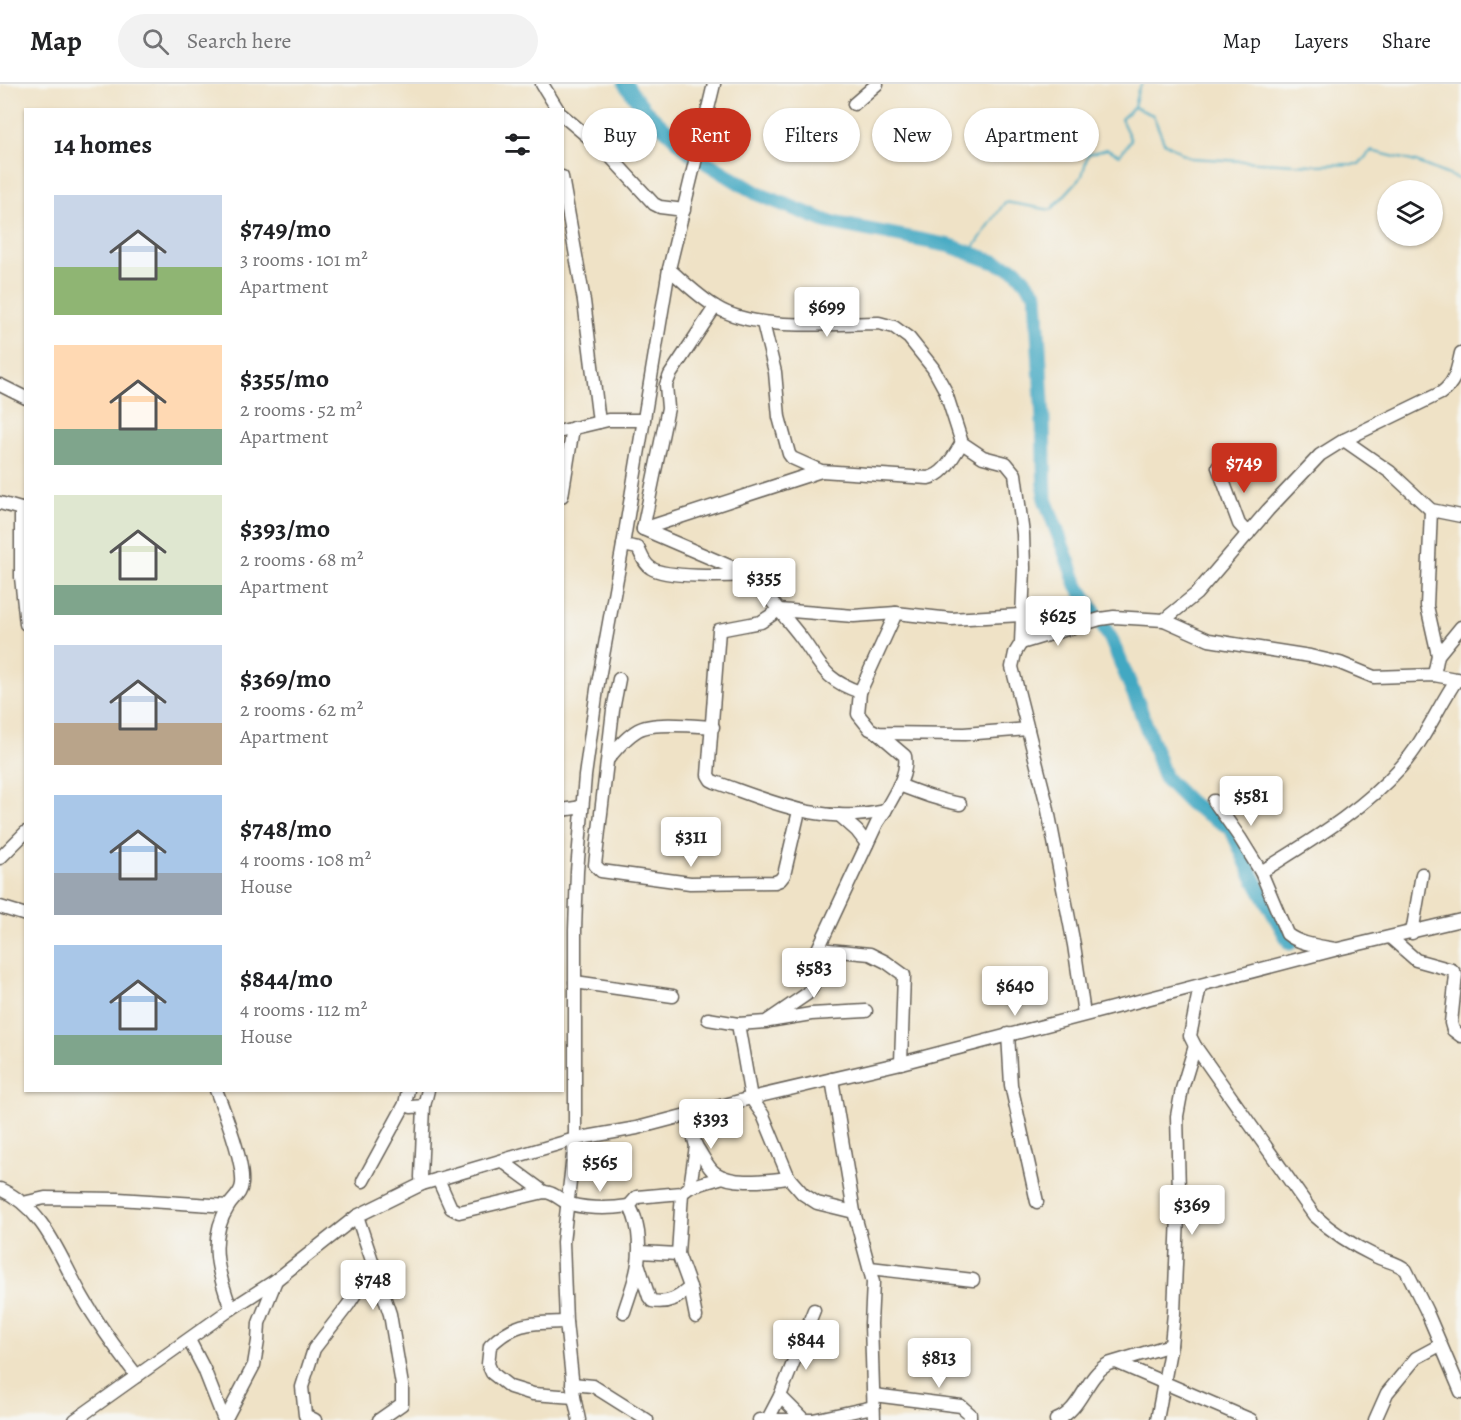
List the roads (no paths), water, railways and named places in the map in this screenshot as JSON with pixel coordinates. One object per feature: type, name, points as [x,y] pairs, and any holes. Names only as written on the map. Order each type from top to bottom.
[{"type":"street","points":[[542,84],[549,108]]},
{"type":"street","points":[[542,84],[557,108]]},
{"type":"street","points":[[579,1420],[573,1390],[566,1322],[563,1242],[575,1139],[575,930],[583,803],[597,689],[669,269],[714,84]]},
{"type":"street","points":[[854,104],[877,84]]},
{"type":"street","points":[[564,117],[606,152],[654,204],[684,210]]},
{"type":"street","points":[[564,188],[584,301],[599,422]]},
{"type":"street","points":[[669,269],[715,307],[733,316],[763,323],[879,323],[894,327],[909,338],[933,368],[945,390],[962,442],[983,457],[1006,463],[1015,474],[1023,534],[1024,568],[1021,643],[1015,653],[1012,667],[1047,805],[1074,945],[1084,1014]]},
{"type":"street","points":[[643,529],[668,408],[666,386],[681,358],[715,307]]},
{"type":"street","points":[[763,323],[775,372],[779,417],[792,458],[821,471],[928,478],[942,472],[962,442]]},
{"type":"street","points":[[1164,620],[1196,594],[1268,510],[1320,455],[1344,440],[1442,393],[1455,379],[1461,353]]},
{"type":"street","points":[[0,385],[24,397]]},
{"type":"street","points":[[564,474],[568,429],[599,422],[644,420]]},
{"type":"street","points":[[1344,440],[1390,472],[1431,510],[1461,516]]},
{"type":"street","points":[[1218,467],[1239,524],[1248,534]]},
{"type":"street","points":[[643,529],[821,471]]},
{"type":"street","points":[[0,503],[23,509],[21,577],[24,605]]},
{"type":"street","points":[[1431,510],[1427,606],[1438,655],[1434,675]]},
{"type":"street","points":[[643,529],[750,575],[801,637],[825,671],[841,685],[860,692]]},
{"type":"street","points":[[623,545],[638,548],[647,566],[658,571],[704,576],[750,575]]},
{"type":"street","points":[[885,811],[839,815],[799,811],[711,780],[708,775],[719,630],[761,622],[779,610],[854,615],[896,613],[951,619],[1021,615]]},
{"type":"street","points":[[766,1022],[812,988],[818,949],[877,823],[899,785],[906,763],[905,756],[870,729],[858,714],[860,692],[896,613]]},
{"type":"street","points":[[1021,643],[1100,618],[1164,620],[1209,640],[1310,656],[1340,663],[1374,677],[1434,675],[1459,680],[1401,767],[1373,795],[1329,829],[1261,872]]},
{"type":"street","points":[[1438,655],[1461,627]]},
{"type":"street","points":[[619,679],[613,710],[595,865],[601,871],[690,883],[775,882],[784,875],[799,811]]},
{"type":"street","points":[[608,759],[640,728],[679,724],[713,728]]},
{"type":"street","points":[[878,733],[964,734],[1028,729]]},
{"type":"street","points":[[899,785],[932,799],[960,804]]},
{"type":"street","points":[[564,809],[583,803],[603,801]]},
{"type":"street","points":[[1214,801],[1261,872],[1287,934],[1302,942],[1338,949]]},
{"type":"street","points":[[839,815],[867,844]]},
{"type":"street","points":[[0,858],[24,834]]},
{"type":"street","points":[[1412,933],[1422,874]]},
{"type":"street","points":[[0,907],[24,914]]},
{"type":"street","points":[[75,1420],[231,1309],[276,1280],[357,1216],[422,1184],[575,1139],[688,1116],[1338,949],[1461,920]]},
{"type":"street","points":[[564,934],[575,930]]},
{"type":"street","points":[[1391,938],[1416,960],[1452,970],[1456,975],[1451,1023],[1453,1030],[1461,1036]]},
{"type":"street","points":[[818,949],[870,954],[904,975],[901,1063]]},
{"type":"street","points":[[575,982],[673,996]]},
{"type":"street","points":[[1200,986],[1190,1036],[1195,1046],[1314,1215],[1371,1254],[1406,1270],[1461,1392]]},
{"type":"street","points":[[708,1019],[738,1024],[766,1022],[811,1014],[866,1011]]},
{"type":"street","points":[[738,1024],[751,1098],[763,1115],[789,1178],[803,1194],[817,1203],[854,1212]]},
{"type":"street","points":[[1008,1034],[1011,1085],[1037,1202]]},
{"type":"street","points":[[1157,1420],[1171,1345],[1179,1191],[1177,1116],[1182,1089],[1195,1046]]},
{"type":"street","points":[[832,1079],[854,1212],[873,1282],[871,1324],[874,1420]]},
{"type":"street","points":[[217,1092],[240,1165],[242,1185],[238,1196],[228,1206],[218,1230],[216,1257],[221,1283],[231,1309]]},
{"type":"street","points":[[363,1181],[405,1104],[408,1092]]},
{"type":"street","points":[[422,1184],[424,1106],[428,1092]]},
{"type":"street","points":[[405,1104],[411,1107],[424,1106]]},
{"type":"street","points":[[688,1116],[696,1146],[713,1172],[723,1177],[747,1182],[789,1178]]},
{"type":"street","points":[[696,1146],[686,1190],[678,1254],[690,1287],[696,1317]]},
{"type":"street","points":[[502,1161],[544,1192]]},
{"type":"street","points":[[438,1179],[451,1208],[459,1212],[544,1192],[551,1192],[568,1203],[609,1209],[629,1206],[637,1197],[686,1190],[723,1177]]},
{"type":"street","points":[[0,1190],[23,1203],[48,1230],[82,1297],[115,1348],[137,1376]]},
{"type":"street","points":[[23,1203],[45,1198],[118,1198],[228,1206]]},
{"type":"street","points":[[624,1312],[639,1266],[640,1252],[636,1221],[629,1206]]},
{"type":"street","points":[[357,1216],[390,1314],[402,1385],[402,1404],[379,1420]]},
{"type":"street","points":[[640,1252],[678,1254]]},
{"type":"street","points":[[315,1420],[305,1415],[302,1388],[314,1349],[348,1305],[373,1266]]},
{"type":"street","points":[[639,1266],[652,1300],[670,1300],[680,1296],[690,1287]]},
{"type":"street","points":[[870,1268],[973,1280]]},
{"type":"street","points":[[224,1420],[254,1365],[259,1323],[276,1280]]},
{"type":"street","points":[[764,1419],[780,1395],[814,1310]]},
{"type":"street","points":[[566,1322],[533,1323],[513,1327],[490,1346],[488,1364],[492,1373],[510,1388],[519,1391],[573,1390],[593,1386],[647,1420]]},
{"type":"street","points":[[189,1340],[204,1369],[224,1420]]},
{"type":"street","points":[[1056,1420],[1066,1416],[1101,1368],[1171,1345]]},
{"type":"street","points":[[1375,1420],[1387,1393],[1416,1358],[1440,1345]]},
{"type":"street","points":[[1116,1362],[1251,1420]]},
{"type":"street","points":[[780,1395],[804,1420]]},
{"type":"street","points":[[764,1419],[813,1420],[874,1401],[961,1406],[970,1414],[970,1420]]},
{"type":"waterway","points":[[625,84],[645,110],[691,153],[758,194],[828,222],[951,246],[1016,270],[1036,294],[1045,499],[1077,585],[1111,639],[1139,706],[1165,778],[1190,803],[1231,828],[1251,873],[1290,943]]},
{"type":"waterway","points":[[1134,107],[1138,90],[1142,84]]},
{"type":"waterway","points":[[970,253],[1005,202],[1051,210],[1082,176],[1088,154],[1107,149],[1120,155],[1131,140],[1121,119],[1134,107],[1153,115],[1164,142],[1190,158],[1313,165],[1359,164],[1371,151],[1416,162],[1461,180]]}]
